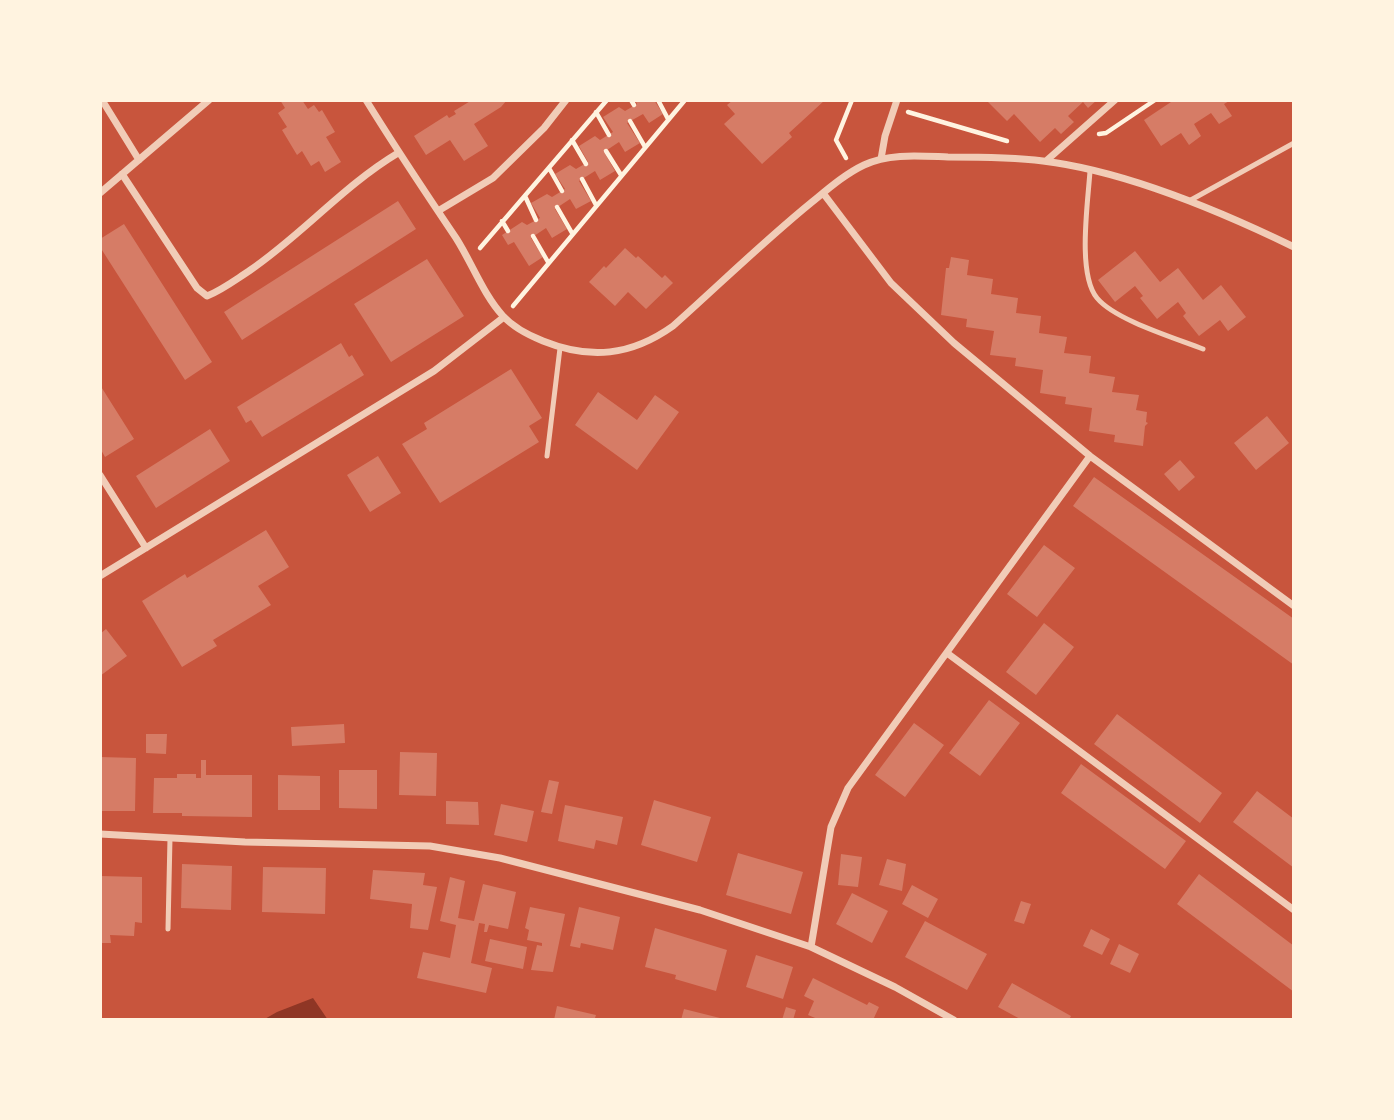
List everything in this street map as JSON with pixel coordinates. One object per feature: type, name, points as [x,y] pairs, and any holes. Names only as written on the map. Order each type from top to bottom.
[{"type":"street","points":[[102,100],[139,160]]},
{"type":"street","points":[[100,193],[209,100]]},
{"type":"street","points":[[366,100],[504,317],[519,330],[576,352],[607,353],[659,336],[822,193],[856,169],[881,159],[915,156],[963,157],[1046,162],[1090,171],[1189,201],[1294,247]]},
{"type":"street","points":[[438,212],[493,178],[544,128],[566,100]]},
{"type":"street","points":[[881,159],[885,136],[897,100]]},
{"type":"street","points":[[1046,162],[1115,100]]},
{"type":"street","points":[[122,174],[197,288],[207,296],[219,291],[278,251],[350,186],[398,153]]},
{"type":"street","points":[[822,193],[891,283],[921,314],[1090,456],[1294,606]]},
{"type":"street","points":[[100,576],[434,371],[504,317]]},
{"type":"street","points":[[811,947],[831,827],[848,788],[1090,456]]},
{"type":"street","points":[[100,475],[145,548]]},
{"type":"street","points":[[947,653],[1294,910]]},
{"type":"street","points":[[100,834],[430,846],[500,858],[700,910],[811,947],[895,987],[954,1020]]},
{"type":"lane","points":[[1189,201],[1294,143]]},
{"type":"lane","points":[[1090,171],[1085,262],[1087,278],[1097,298],[1121,316],[1203,349]]},
{"type":"lane","points":[[547,456],[560,348]]},
{"type":"lane","points":[[168,929],[170,838]]},
{"type":"path","points":[[470,260],[607,100]]},
{"type":"path","points":[[658,100],[668,119]]},
{"type":"path","points":[[518,299],[685,100]]},
{"type":"path","points":[[852,100],[836,140],[838,148],[856,169]]},
{"type":"path","points":[[893,112],[905,111],[1016,144]]},
{"type":"path","points":[[596,112],[609,135]]},
{"type":"path","points":[[630,121],[645,147]]},
{"type":"path","points":[[572,140],[586,163]]},
{"type":"path","points":[[606,150],[621,175]]},
{"type":"path","points":[[549,168],[562,191]]},
{"type":"path","points":[[582,179],[596,205]]},
{"type":"path","points":[[524,197],[536,220]]},
{"type":"path","points":[[557,207],[572,233]]},
{"type":"path","points":[[502,221],[508,231]]},
{"type":"path","points":[[533,236],[548,262]]},
{"type":"shaded area","points":[[313,998],[328,1020],[263,1020],[277,1012]]},
{"type":"building","points":[[280,100],[302,100],[308,109],[314,105],[319,112],[322,110],[335,132],[326,137],[341,162],[325,172],[319,161],[311,166],[302,151],[297,155],[282,130],[287,127],[278,113],[285,108]]},
{"type":"building","points":[[472,100],[507,100],[501,107],[474,124],[488,146],[464,161],[450,140],[426,155],[414,136],[447,115],[449,118],[456,114],[454,111]]},
{"type":"building","points":[[635,100],[654,100],[663,114],[649,123],[643,114],[627,123],[640,143],[625,152],[619,142],[604,152],[615,171],[600,180],[595,171],[579,181],[591,201],[576,209],[570,199],[555,209],[567,229],[552,238],[546,228],[531,238],[543,257],[529,266],[514,242],[508,245],[502,235],[522,222],[527,225],[540,218],[531,203],[547,194],[552,197],[565,189],[555,174],[570,165],[576,169],[588,162],[579,146],[595,136],[600,140],[613,132],[603,117],[619,107],[625,111],[637,104]]},
{"type":"building","points":[[733,100],[825,100],[789,133],[792,137],[762,164],[724,124],[735,114],[727,105]]},
{"type":"building","points":[[986,100],[1097,100],[1088,108],[1083,102],[1068,116],[1074,122],[1061,134],[1055,128],[1040,142],[1014,114],[1007,121]]},
{"type":"building","points":[[1174,100],[1231,100],[1224,104],[1232,116],[1219,124],[1211,113],[1194,124],[1201,136],[1189,145],[1181,133],[1161,146],[1144,120]]},
{"type":"building","points":[[398,201],[416,229],[242,340],[224,312]]},
{"type":"building","points":[[124,224],[212,362],[185,380],[100,247],[100,239]]},
{"type":"building","points":[[625,248],[662,278],[665,275],[673,283],[646,309],[628,292],[615,306],[589,282]]},
{"type":"building","points":[[1135,251],[1160,282],[1178,268],[1203,300],[1221,285],[1246,317],[1228,331],[1220,320],[1199,336],[1183,316],[1186,313],[1178,302],[1157,319],[1140,298],[1143,296],[1135,286],[1115,302],[1098,280]]},
{"type":"building","points":[[951,257],[969,260],[967,275],[993,279],[991,294],[1018,298],[1016,313],[1041,316],[1039,333],[1067,337],[1064,353],[1091,356],[1089,373],[1115,377],[1112,392],[1139,395],[1136,410],[1147,412],[1148,423],[1145,426],[1143,446],[1114,442],[1115,435],[1089,431],[1092,408],[1065,404],[1066,397],[1040,393],[1043,370],[1015,366],[1016,358],[990,355],[994,331],[966,327],[967,319],[941,315],[946,268],[949,268]]},
{"type":"building","points":[[427,259],[464,316],[391,362],[354,304]]},
{"type":"building","points":[[341,343],[364,375],[262,437],[251,420],[246,423],[237,407]]},
{"type":"building","points":[[511,369],[542,418],[529,426],[539,442],[440,503],[402,444],[427,429],[424,423]]},
{"type":"building","points":[[100,385],[134,439],[105,457],[100,448]]},
{"type":"building","points":[[598,392],[637,420],[655,395],[679,412],[637,470],[575,425]]},
{"type":"building","points":[[1267,416],[1289,443],[1256,470],[1234,443]]},
{"type":"building","points":[[210,429],[230,461],[156,508],[136,476]]},
{"type":"building","points":[[378,456],[401,493],[370,512],[347,475]]},
{"type":"building","points":[[1180,460],[1195,477],[1179,491],[1164,474]]},
{"type":"building","points":[[1094,477],[1294,619],[1294,665],[1073,506]]},
{"type":"building","points":[[266,530],[289,567],[258,586],[271,605],[213,640],[217,646],[182,667],[142,601],[185,574],[187,578]]},
{"type":"building","points":[[1044,545],[1075,568],[1037,617],[1007,594]]},
{"type":"building","points":[[1044,623],[1074,647],[1036,695],[1006,672]]},
{"type":"building","points":[[106,629],[127,656],[100,676],[100,634]]},
{"type":"building","points":[[989,700],[1020,723],[980,776],[949,753]]},
{"type":"building","points":[[1117,714],[1222,793],[1200,823],[1094,744]]},
{"type":"building","points":[[914,723],[944,745],[905,797],[875,775]]},
{"type":"building","points":[[344,724],[345,743],[292,746],[291,727]]},
{"type":"building","points":[[146,734],[167,734],[166,754],[146,753]]},
{"type":"building","points":[[400,752],[437,753],[436,796],[399,795]]},
{"type":"building","points":[[100,757],[136,758],[135,811],[100,811]]},
{"type":"building","points":[[201,760],[206,760],[206,775],[252,775],[252,817],[153,813],[154,778],[177,778],[177,774],[196,774],[196,778],[201,778]]},
{"type":"building","points":[[1081,764],[1186,841],[1165,869],[1061,793]]},
{"type":"building","points":[[339,770],[377,770],[377,809],[339,808]]},
{"type":"building","points":[[278,775],[320,776],[320,810],[278,810]]},
{"type":"building","points":[[549,780],[559,782],[552,814],[541,812]]},
{"type":"building","points":[[1257,791],[1294,819],[1294,868],[1233,822]]},
{"type":"building","points":[[654,800],[711,817],[697,862],[641,845]]},
{"type":"building","points":[[446,801],[478,802],[479,825],[446,824]]},
{"type":"building","points":[[501,804],[534,811],[527,842],[494,835]]},
{"type":"building","points":[[565,805],[623,817],[617,845],[596,840],[594,849],[558,841]]},
{"type":"building","points":[[738,853],[803,872],[791,914],[726,895]]},
{"type":"building","points":[[841,854],[862,857],[858,887],[838,885]]},
{"type":"building","points":[[887,859],[906,864],[902,891],[879,885]]},
{"type":"building","points":[[182,864],[232,866],[231,910],[181,908]]},
{"type":"building","points":[[263,867],[326,868],[325,914],[262,912]]},
{"type":"building","points":[[373,870],[425,873],[423,885],[437,887],[428,930],[410,928],[412,904],[370,899]]},
{"type":"building","points":[[1199,874],[1294,946],[1294,992],[1177,904]]},
{"type":"building","points":[[100,876],[142,877],[142,923],[135,922],[134,936],[110,935],[111,943],[100,943]]},
{"type":"building","points":[[450,877],[465,881],[458,918],[474,921],[483,884],[516,892],[508,929],[489,925],[487,932],[484,932],[485,924],[479,923],[471,963],[492,968],[486,993],[417,978],[423,952],[450,958],[456,925],[440,921]]},
{"type":"building","points":[[912,885],[938,899],[928,918],[902,904]]},
{"type":"building","points":[[852,893],[888,911],[872,943],[836,924]]},
{"type":"building","points":[[1021,901],[1031,904],[1024,924],[1014,921]]},
{"type":"building","points":[[530,907],[565,914],[553,972],[531,970],[537,945],[542,946],[542,943],[527,940],[529,930],[525,928]]},
{"type":"building","points":[[579,907],[620,917],[613,950],[581,943],[580,948],[570,946]]},
{"type":"building","points":[[925,921],[987,954],[967,990],[905,957]]},
{"type":"building","points":[[655,928],[727,950],[716,991],[675,979],[676,975],[645,967]]},
{"type":"building","points":[[1091,929],[1110,939],[1102,955],[1083,946]]},
{"type":"building","points":[[490,939],[527,947],[523,969],[485,961]]},
{"type":"building","points":[[1119,944],[1139,954],[1130,973],[1110,964]]},
{"type":"building","points":[[756,955],[793,967],[783,999],[746,987]]},
{"type":"building","points":[[813,978],[867,1005],[869,1002],[879,1007],[873,1020],[820,1020],[808,1015],[814,1001],[804,996]]},
{"type":"building","points":[[1012,983],[1071,1016],[1069,1020],[1022,1020],[998,1007]]},
{"type":"building","points":[[557,1006],[596,1015],[595,1018],[601,1020],[554,1020]]},
{"type":"building","points":[[786,1007],[796,1010],[793,1020],[782,1020]]},
{"type":"building","points":[[684,1009],[724,1019],[724,1020],[681,1020]]}]
